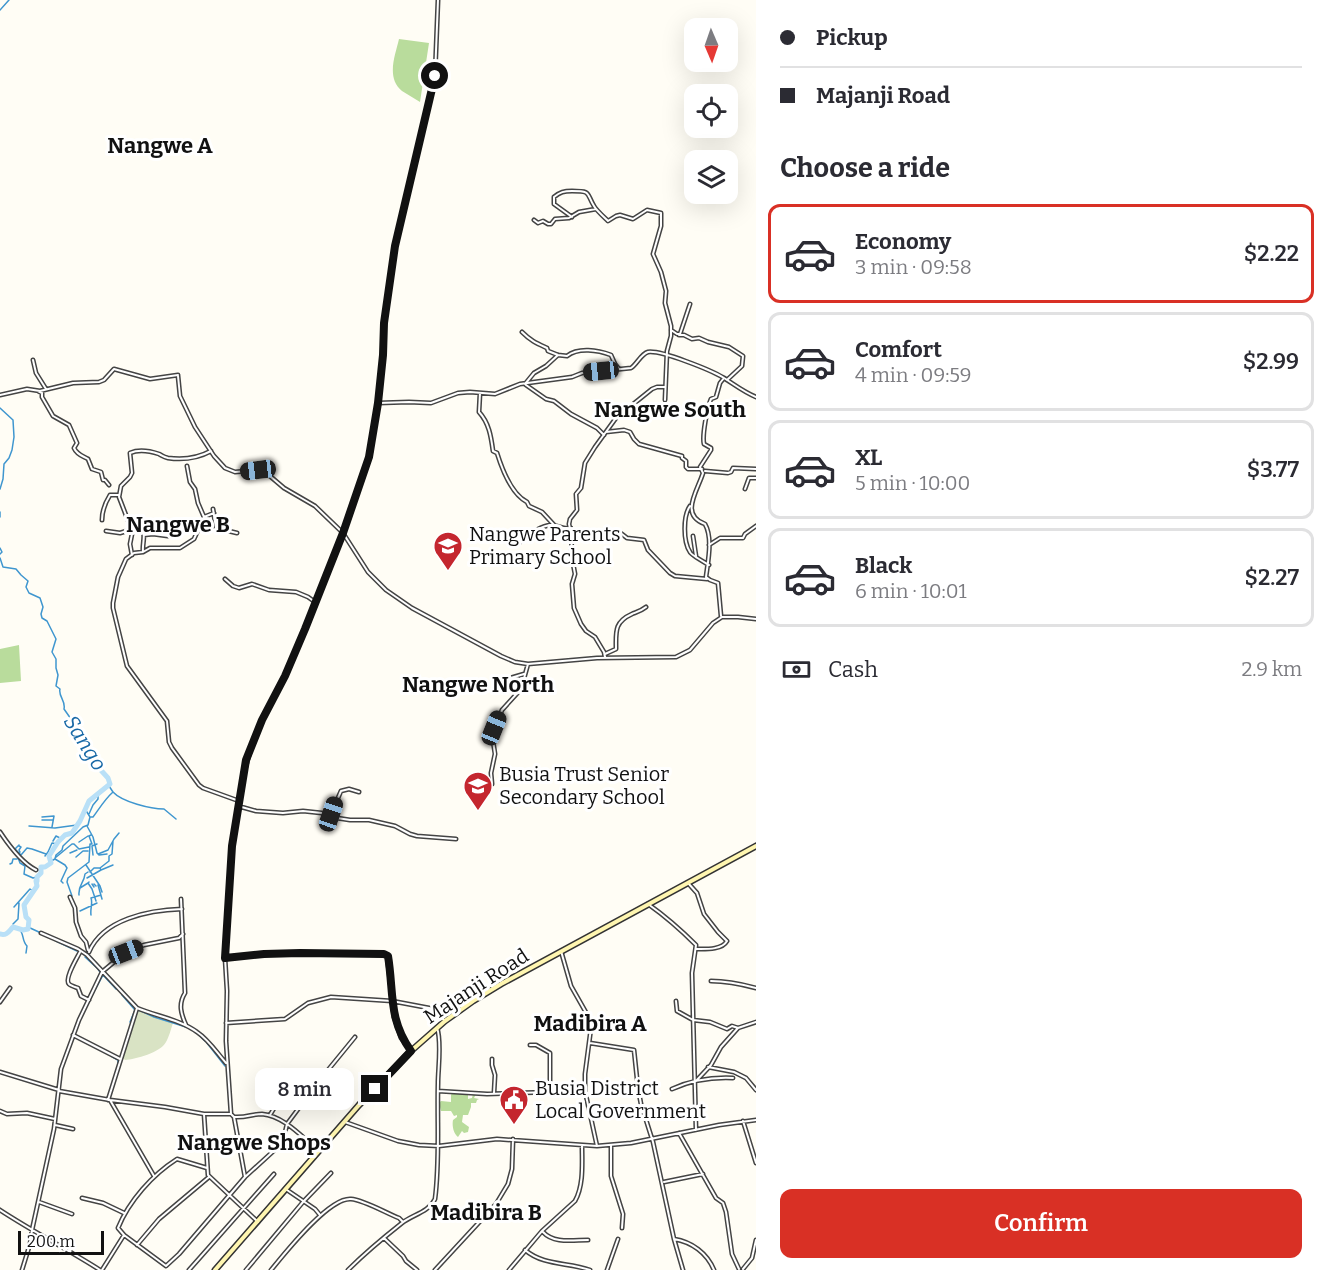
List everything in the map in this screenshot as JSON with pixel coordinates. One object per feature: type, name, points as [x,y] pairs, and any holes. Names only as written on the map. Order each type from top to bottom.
[{"type":"main road","name":"Majanji Road","points":[[215,1270],[359,1105],[411,1051],[445,1021],[501,984],[756,846]]},
{"type":"street","points":[[245,1177],[234,1117],[231,1114],[226,1023],[225,958],[232,846],[238,804],[246,760],[254,738],[292,660],[343,533],[369,457],[378,403],[384,323],[395,246],[435,76],[438,0]]},
{"type":"street","points":[[572,217],[554,204],[556,194],[563,191],[582,191],[590,196],[596,209],[608,220],[620,215],[633,219],[647,210],[661,213],[661,226],[653,254],[666,291],[665,303],[671,330],[665,400]]},
{"type":"street","points":[[534,220],[538,223],[543,221],[551,224],[555,219],[572,217],[579,212],[596,209]]},
{"type":"street","points":[[679,334],[690,304]]},
{"type":"street","points":[[671,330],[692,339],[699,338],[729,347],[743,356],[742,366],[720,383],[716,397],[711,399],[708,406],[703,438],[704,444],[711,450],[700,467],[703,470],[684,524],[686,542],[691,555],[709,565]]},
{"type":"street","points":[[522,332],[537,345],[542,345],[548,351],[558,355],[567,356],[581,350],[598,350],[611,355],[619,369]]},
{"type":"street","points":[[378,403],[430,403],[458,393],[500,393],[517,385],[572,377],[582,373],[631,368],[642,356],[653,352],[715,373],[756,397]]},
{"type":"street","points":[[524,384],[534,373],[558,355]]},
{"type":"street","points":[[33,360],[36,373],[47,389]]},
{"type":"street","points":[[36,391],[73,383],[102,381],[114,369],[150,379],[178,376],[182,400],[199,435],[220,464],[235,472],[264,471],[284,489],[315,506],[343,533],[368,572],[392,594],[412,608],[515,662],[528,664],[605,656],[676,657],[690,650],[713,623],[722,617],[756,619]]},
{"type":"street","points":[[524,384],[605,433],[622,430],[630,432],[639,444],[682,456],[688,469],[728,473],[733,468],[756,469]]},
{"type":"street","points":[[605,656],[595,638],[581,624],[574,608],[572,584],[575,574],[570,519],[577,510],[576,494],[581,488],[585,463],[605,433],[616,418],[652,389],[665,387]]},
{"type":"street","points":[[0,395],[27,389],[42,393]]},
{"type":"street","points":[[42,393],[47,389]]},
{"type":"street","points":[[42,393],[53,416],[69,425],[77,441],[75,450],[88,459],[92,469],[101,472],[103,480],[109,485]]},
{"type":"street","points":[[480,393],[479,412],[486,421],[493,451],[497,453],[510,485],[523,501],[542,512],[555,526]]},
{"type":"street","points":[[132,555],[131,527],[119,497],[121,486],[132,473],[130,453],[141,450],[166,458],[194,458],[211,451]]},
{"type":"street","points":[[187,466],[190,482],[195,489],[204,517]]},
{"type":"street","points":[[745,489],[749,478],[756,478]]},
{"type":"street","points":[[102,520],[102,511],[107,499],[110,495],[119,495]]},
{"type":"street","points":[[692,505],[693,516],[698,522],[706,525],[709,545],[707,579]]},
{"type":"street","points":[[237,533],[216,528],[214,511],[204,517],[194,539],[180,548],[150,548],[132,555],[126,559],[121,570],[113,603],[127,666],[167,721],[169,742],[192,777],[203,788],[256,811],[283,813],[303,811],[331,814],[341,819],[395,826],[417,836],[456,839]]},
{"type":"street","points":[[520,542],[532,533],[552,525],[568,530],[571,528]]},
{"type":"street","points":[[106,531],[120,533],[131,527],[140,526],[144,535],[143,551]]},
{"type":"street","points":[[709,545],[720,538],[742,538],[756,526]]},
{"type":"street","points":[[572,536],[618,531],[627,538],[644,540],[648,550],[675,576],[707,579],[718,583],[722,617]]},
{"type":"street","points":[[144,535],[168,536]]},
{"type":"street","points":[[693,536],[696,556]]},
{"type":"street","points":[[225,579],[239,588],[252,584],[269,590],[296,592],[315,602]]},
{"type":"street","points":[[605,656],[616,649],[616,630],[619,623],[646,607]]},
{"type":"street","points":[[492,784],[491,773],[495,754],[492,734],[502,710],[520,688],[528,664]]},
{"type":"street","points":[[507,679],[524,674]]},
{"type":"street","points":[[331,814],[341,791],[349,789],[359,792]]},
{"type":"street","points":[[0,832],[3,836],[1,840],[5,840],[28,865],[36,870]]},
{"type":"street","points":[[688,883],[697,893],[704,914],[727,940],[718,948],[695,949]]},
{"type":"street","points":[[70,897],[75,908],[74,918],[86,942],[88,954],[102,972],[136,1008],[186,1025],[203,1037],[227,1065]]},
{"type":"street","points":[[182,899],[185,993],[181,1006],[186,1025]]},
{"type":"street","points":[[648,904],[685,933],[696,945],[692,973],[696,1130]]},
{"type":"street","points":[[88,954],[99,935],[105,930],[134,916],[182,909]]},
{"type":"street","points":[[41,933],[88,954]]},
{"type":"street","points":[[22,1270],[30,1244],[55,1125],[61,1069],[73,1035],[102,972],[126,952],[144,945],[179,939],[183,934]]},
{"type":"street","points":[[179,939],[183,943]]},
{"type":"street","points":[[81,951],[67,979],[69,984],[78,988],[81,996],[89,1000]]},
{"type":"street","points":[[561,951],[571,986],[588,1016],[591,1028],[585,1091],[597,1146]]},
{"type":"street","points":[[225,958],[312,953],[387,955],[397,1027],[411,1051]]},
{"type":"street","points":[[711,981],[742,984],[756,988]]},
{"type":"street","points":[[0,1002],[10,988]]},
{"type":"street","points":[[226,1023],[285,1019],[308,1003],[331,997],[392,1001],[429,1008],[445,1021]]},
{"type":"street","points":[[676,1001],[677,1011],[693,1020],[710,1022],[727,1029],[732,1026],[738,1028]]},
{"type":"street","points":[[136,1008],[109,1100],[155,1177]]},
{"type":"street","points":[[696,1081],[738,1028],[756,1022]]},
{"type":"street","points":[[348,1270],[403,1222],[428,1208],[436,1197],[439,1038],[437,1028]]},
{"type":"street","points":[[73,1035],[120,1059]]},
{"type":"street","points":[[166,1266],[245,1177],[279,1146],[283,1141],[287,1124],[355,1037]]},
{"type":"street","points":[[590,1043],[634,1050],[641,1104],[663,1182],[674,1239],[683,1270]]},
{"type":"street","points":[[530,1045],[536,1045],[550,1053],[550,1093]]},
{"type":"street","points":[[492,1059],[495,1075],[494,1094]]},
{"type":"street","points":[[708,1067],[734,1072],[746,1078],[756,1090]]},
{"type":"street","points":[[0,1072],[59,1090],[109,1100],[204,1114],[231,1114]]},
{"type":"street","points":[[672,1089],[685,1083],[715,1077],[733,1078]]},
{"type":"street","points":[[270,1115],[285,1090]]},
{"type":"street","points":[[438,1091],[494,1094],[585,1091]]},
{"type":"street","points":[[0,1111],[6,1114],[27,1113],[55,1119]]},
{"type":"street","points":[[204,1114],[209,1177],[258,1222]]},
{"type":"street","points":[[234,1117],[270,1115],[287,1124],[320,1151]]},
{"type":"street","points":[[345,1122],[406,1143],[427,1146],[513,1139],[597,1146],[756,1119]]},
{"type":"street","points":[[743,1121],[756,1163]]},
{"type":"street","points":[[55,1125],[73,1129]]},
{"type":"street","points":[[679,1133],[716,1198],[723,1203],[732,1254],[738,1270],[744,1269],[752,1257],[756,1240]]},
{"type":"street","points":[[435,1270],[496,1204],[508,1184],[512,1169],[513,1139]]},
{"type":"street","points":[[509,1270],[542,1231],[577,1196],[581,1180],[582,1145]]},
{"type":"street","points":[[611,1145],[611,1176],[623,1214],[622,1228]]},
{"type":"street","points":[[170,1270],[118,1228],[124,1213],[155,1177],[177,1159],[207,1168]]},
{"type":"street","points":[[246,1270],[303,1202],[331,1173]]},
{"type":"street","points":[[189,1270],[274,1174]]},
{"type":"street","points":[[663,1182],[703,1174]]},
{"type":"street","points":[[137,1245],[159,1220],[209,1177]]},
{"type":"street","points":[[286,1190],[320,1215]]},
{"type":"street","points":[[82,1198],[103,1203],[124,1213]]},
{"type":"street","points":[[271,1270],[320,1215],[347,1199],[399,1218],[403,1222]]},
{"type":"street","points":[[39,1202],[72,1214]]},
{"type":"street","points":[[0,1209],[101,1270],[124,1235]]},
{"type":"street","points":[[542,1231],[547,1236],[559,1240],[588,1240]]},
{"type":"street","points":[[384,1238],[417,1270]]},
{"type":"street","points":[[607,1270],[618,1239]]},
{"type":"street","points":[[674,1239],[692,1244],[709,1261],[714,1270]]},
{"type":"street","points":[[525,1250],[546,1262],[570,1264],[590,1270]]},
{"type":"green space","points":[[399,39],[429,43],[420,102],[402,91],[394,80],[393,66]]},
{"type":"green space","points":[[19,645],[21,681],[0,683],[0,649]]},
{"type":"green space","points":[[139,1010],[173,1023],[163,1046],[141,1057],[125,1060],[124,1052]]},
{"type":"green space","points":[[452,1093],[468,1094],[468,1099],[476,1094],[474,1098],[479,1099],[476,1103],[471,1103],[468,1115],[463,1115],[462,1122],[469,1127],[468,1132],[462,1131],[458,1137],[453,1124],[457,1115],[454,1116],[451,1111],[441,1111],[439,1103],[441,1101],[451,1102]]},
{"type":"waterway","name":"Sango","points":[[0,10],[9,0]]},
{"type":"waterway","name":"Sango","points":[[0,408],[13,420],[14,437],[12,450],[4,464],[0,489]]},
{"type":"waterway","name":"Sango","points":[[0,512],[0,517]]},
{"type":"waterway","name":"Sango","points":[[0,548],[2,552],[0,554]]},
{"type":"waterway","name":"Sango","points":[[0,558],[3,567],[16,569],[28,581],[26,587],[29,593],[40,598],[43,607],[42,618],[47,621],[56,639],[52,652],[56,659],[58,675],[56,686],[60,689],[64,709],[71,719],[72,726],[85,739],[98,767]]},
{"type":"waterway","name":"Sango","points":[[0,934],[6,934],[13,927],[28,929],[29,920],[26,917],[24,905],[37,886],[36,881],[41,873],[41,867],[51,863],[49,856],[58,842],[65,835],[72,833],[89,801],[110,784],[108,778],[98,767]]},
{"type":"waterway","points":[[91,817],[113,792],[109,786]]},
{"type":"waterway","points":[[113,792],[137,804],[164,809],[176,819]]},
{"type":"waterway","points":[[89,814],[98,799],[98,793]]},
{"type":"waterway","name":"Sango","points":[[51,861],[55,859],[63,846],[88,825],[90,817],[85,809]]},
{"type":"waterway","points":[[42,817],[54,816],[52,827]]},
{"type":"waterway","points":[[42,820],[53,820]]},
{"type":"waterway","points":[[29,826],[55,828],[77,825]]},
{"type":"waterway","points":[[87,826],[93,837],[97,853],[107,854]]},
{"type":"waterway","points":[[98,854],[108,850],[119,833]]},
{"type":"waterway","points":[[72,896],[67,882],[68,878],[89,862],[90,844],[92,844],[89,836],[91,835]]},
{"type":"waterway","points":[[53,841],[56,836],[62,839]]},
{"type":"waterway","points":[[79,842],[88,836]]},
{"type":"waterway","points":[[90,872],[109,861],[113,841]]},
{"type":"waterway","name":"Sango","points":[[45,856],[52,843],[57,844]]},
{"type":"waterway","points":[[55,858],[72,844],[79,849],[89,847]]},
{"type":"waterway","points":[[93,855],[92,846],[97,844]]},
{"type":"waterway","points":[[19,845],[15,849],[21,855],[27,848],[46,854]]},
{"type":"waterway","points":[[19,846],[21,847],[19,853]]},
{"type":"waterway","points":[[70,853],[77,850]]},
{"type":"waterway","points":[[76,857],[83,851],[88,851]]},
{"type":"waterway","points":[[17,855],[20,863],[25,866],[24,874],[33,878],[37,877]]},
{"type":"waterway","points":[[10,864],[13,859],[17,859]]},
{"type":"waterway","points":[[55,859],[67,868],[61,881],[63,883]]},
{"type":"waterway","points":[[86,865],[102,892]]},
{"type":"waterway","points":[[100,868],[101,870],[113,865]]},
{"type":"waterway","points":[[87,878],[101,870]]},
{"type":"waterway","points":[[79,895],[80,886],[88,872]]},
{"type":"waterway","points":[[89,882],[96,901]]},
{"type":"waterway","points":[[80,888],[88,883]]},
{"type":"waterway","points":[[98,885],[102,899]]},
{"type":"waterway","points":[[14,907],[30,889],[33,891]]},
{"type":"waterway","points":[[91,915],[91,898],[101,895]]},
{"type":"waterway","points":[[13,924],[18,919],[19,903]]},
{"type":"waterway","points":[[80,911],[97,903]]},
{"type":"waterway","points":[[28,927],[41,933]]},
{"type":"waterway","points":[[18,928],[27,946],[26,953]]},
{"type":"waterway","points":[[56,941],[77,951]]},
{"type":"waterway","points":[[85,957],[97,968]]},
{"type":"waterway","points":[[95,990],[103,975],[116,989]]},
{"type":"waterway","points":[[87,1005],[94,992]]},
{"type":"waterway","points":[[122,995],[135,1010],[130,1022]]},
{"type":"waterway","points":[[133,1024],[139,1010],[186,1027]]},
{"type":"waterway","points":[[197,1033],[205,1041]]},
{"type":"waterway","points":[[207,1043],[225,1066]]},
{"type":"waterway","points":[[111,1056],[118,1060],[118,1065]]},
{"type":"place","name":"Nangwe Parents Primary School","points":[[448,572]]},
{"type":"place","name":"Busia Trust Senior Secondary School","points":[[478,812]]},
{"type":"place","name":"Busia District Local Government","points":[[514,1126]]},
{"type":"district","name":"Nangwe A","points":[[160,145]]},
{"type":"district","name":"Nangwe South","points":[[670,409]]},
{"type":"district","name":"Nangwe B","points":[[178,524]]},
{"type":"district","name":"Nangwe North","points":[[478,684]]},
{"type":"district","name":"Madibira A","points":[[590,1023]]},
{"type":"district","name":"Nangwe Shops","points":[[254,1142]]},
{"type":"district","name":"Madibira B","points":[[486,1212]]},
{"type":"route","points":[[375,1089],[411,1051],[402,1038],[394,1017],[387,955],[264,954],[225,958],[232,846],[246,760],[262,720],[285,676],[305,629],[364,476],[378,403],[384,323],[395,246],[435,76]]}]
